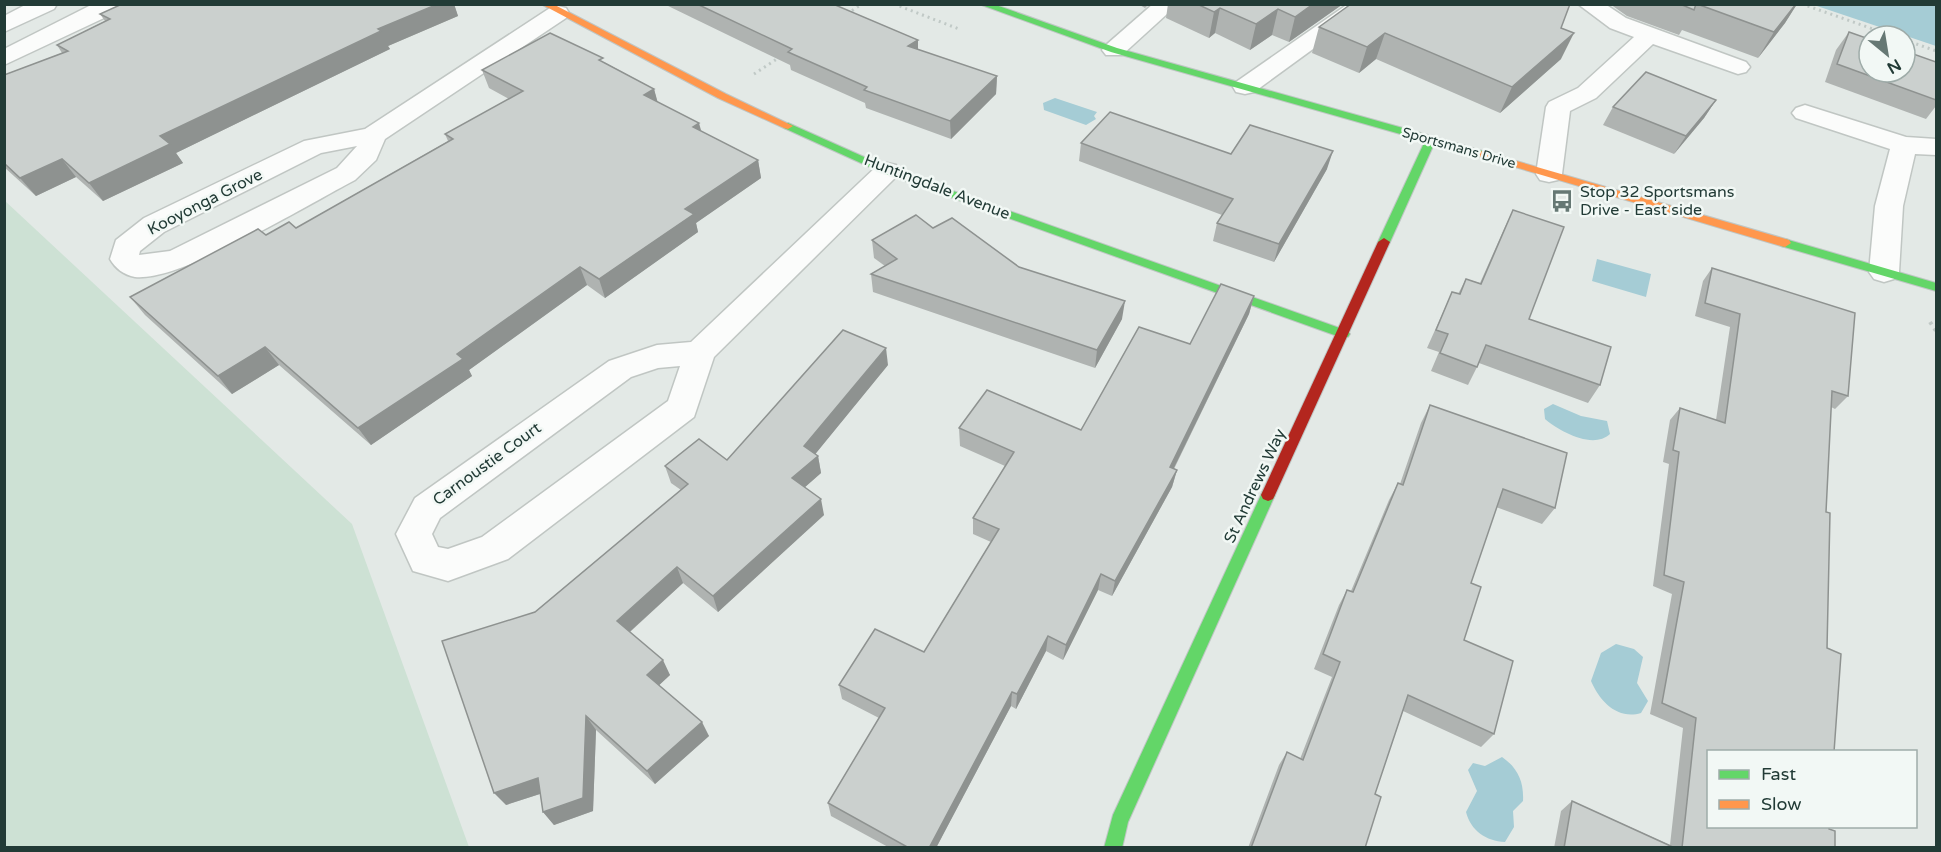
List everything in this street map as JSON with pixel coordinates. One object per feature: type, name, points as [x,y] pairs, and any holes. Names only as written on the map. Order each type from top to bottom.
[{"type":"street","points":[[4,25],[46,4]]},
{"type":"street","points":[[4,58],[96,14],[108,4]]},
{"type":"street","name":"Sportsmans Drive","points":[[983,4],[1114,50],[1431,139],[1936,287]]},
{"type":"street","points":[[1114,50],[1167,4]]},
{"type":"street","points":[[1245,87],[1364,4]]},
{"type":"street","points":[[1589,4],[1618,23],[1648,36],[1738,67]]},
{"type":"street","name":"Kooyonga Grove","points":[[373,135],[368,154],[346,174],[177,260],[136,267],[124,259],[126,247],[154,225],[313,147],[373,135],[551,9]]},
{"type":"street","name":"Huntingdale Avenue","points":[[551,9],[722,96],[887,171],[1344,334]]},
{"type":"street","points":[[1549,174],[1558,107],[1587,93],[1648,36]]},
{"type":"street","points":[[1805,113],[1904,145],[1936,147]]},
{"type":"street","name":"St Andrews Way","points":[[1113,848],[1119,821],[1344,334],[1431,139]]},
{"type":"street","points":[[1884,272],[1889,206],[1904,145]]},
{"type":"street","name":"Carnoustie Court","points":[[700,352],[657,357],[620,369],[427,508],[414,534],[426,560],[448,565],[495,548],[682,408],[700,352],[887,171]]},
{"type":"path","points":[[842,17],[862,4]]},
{"type":"path","points":[[1802,4],[1859,24]]},
{"type":"path","points":[[1917,44],[1936,51]]},
{"type":"path","points":[[754,75],[783,56]]},
{"type":"path","points":[[1930,322],[1936,331]]},
{"type":"green space","points":[[4,200],[352,524],[469,847],[5,847]]},
{"type":"water","points":[[1814,5],[1936,5],[1936,46],[1917,40],[1917,24],[1871,24]]},
{"type":"water","points":[[1055,98],[1097,112],[1094,116],[1096,119],[1086,125],[1044,110],[1043,103]]},
{"type":"water","points":[[1597,259],[1651,274],[1646,297],[1592,281]]},
{"type":"water","points":[[1553,404],[1581,416],[1607,421],[1610,434],[1595,440],[1576,437],[1559,429],[1545,419],[1544,409]]},
{"type":"water","points":[[1616,644],[1634,649],[1643,657],[1637,683],[1648,701],[1641,713],[1625,714],[1611,708],[1599,696],[1591,681],[1601,653]]},
{"type":"water","points":[[1502,757],[1516,771],[1523,794],[1523,801],[1513,811],[1514,827],[1505,842],[1492,840],[1480,834],[1468,819],[1466,812],[1477,791],[1468,770],[1473,763],[1485,766]]},
{"type":"building","points":[[122,4],[438,4],[378,29],[381,31],[160,136],[170,144],[89,183],[62,159],[20,178],[4,163],[4,75],[68,51],[57,45],[110,19],[100,14]]},
{"type":"building","points":[[697,4],[833,4],[918,40],[908,46],[997,76],[950,121],[864,90],[867,87],[788,52],[792,49]]},
{"type":"building","points":[[1197,4],[1313,4],[1295,17],[1278,9],[1256,24],[1220,8],[1214,12]]},
{"type":"building","points":[[1351,4],[1570,4],[1561,28],[1574,33],[1512,87],[1385,33],[1367,47],[1319,27]]},
{"type":"building","points":[[1680,4],[1696,4],[1694,10]]},
{"type":"building","points":[[1697,4],[1796,4],[1774,32]]},
{"type":"building","points":[[1849,32],[1857,35],[1857,71],[1837,64]]},
{"type":"building","points":[[550,33],[603,58],[599,60],[654,89],[644,95],[699,123],[693,127],[758,160],[685,209],[694,214],[599,279],[580,267],[457,354],[463,359],[358,428],[265,347],[218,376],[130,297],[258,229],[266,235],[289,222],[296,228],[453,139],[445,134],[523,91],[482,70]]},
{"type":"building","points":[[1917,55],[1936,62],[1936,100],[1892,84],[1917,84]]},
{"type":"building","points":[[1646,72],[1716,100],[1686,136],[1613,107]]},
{"type":"building","points":[[1110,112],[1231,154],[1250,125],[1333,151],[1279,244],[1217,223],[1233,199],[1081,143]]},
{"type":"building","points":[[1513,210],[1564,227],[1529,319],[1611,347],[1600,385],[1486,345],[1477,367],[1440,353],[1448,334],[1436,330],[1452,292],[1460,294],[1466,279],[1481,284]]},
{"type":"building","points":[[916,215],[933,228],[952,218],[1019,267],[1125,301],[1097,350],[871,274],[897,259],[872,240]]},
{"type":"building","points":[[1712,268],[1855,313],[1848,396],[1832,391],[1826,512],[1830,513],[1827,648],[1841,654],[1834,750],[1707,750],[1707,828],[1829,828],[1835,831],[1835,848],[1682,848],[1696,718],[1662,703],[1684,582],[1664,575],[1679,452],[1673,450],[1680,408],[1725,423],[1740,314],[1705,303]]},
{"type":"building","points":[[1221,284],[1254,296],[1170,467],[1177,470],[1115,581],[1101,574],[1066,645],[1048,636],[1017,694],[1012,692],[929,848],[909,848],[828,803],[885,708],[839,685],[875,629],[924,652],[999,529],[973,518],[1014,452],[959,428],[987,390],[1081,430],[1139,327],[1190,344]]},
{"type":"building","points":[[843,330],[886,348],[804,446],[818,456],[792,478],[821,499],[713,596],[677,567],[617,621],[663,660],[647,675],[702,722],[647,771],[586,716],[583,798],[543,812],[538,778],[494,793],[442,641],[535,612],[688,484],[665,466],[699,439],[727,460]]},
{"type":"building","points":[[1430,405],[1567,453],[1555,508],[1503,489],[1471,583],[1481,587],[1464,640],[1513,661],[1494,734],[1408,695],[1375,794],[1381,797],[1365,848],[1251,848],[1287,752],[1303,760],[1340,662],[1323,654],[1347,590],[1353,592],[1398,483],[1403,485]]},
{"type":"building","points":[[1572,801],[1675,848],[1564,848]]},
{"type":"traffic: fast","points":[[983,4],[1114,50],[1482,154]]},
{"type":"traffic: fast","points":[[788,126],[887,171],[1344,334]]},
{"type":"traffic: fast","points":[[1384,242],[1431,139]]},
{"type":"traffic: fast","points":[[1785,243],[1936,287]]},
{"type":"traffic: fast","points":[[1113,848],[1119,821],[1268,495]]},
{"type":"traffic: slow","points":[[545,4],[722,96],[788,126]]},
{"type":"traffic: slow","points":[[1482,154],[1785,243]]},
{"type":"traffic: jam","points":[[1268,495],[1384,242]]},
{"type":"place","name":"Stop 32 Sportsmans Drive - East side","points":[[1562,201]]}]
